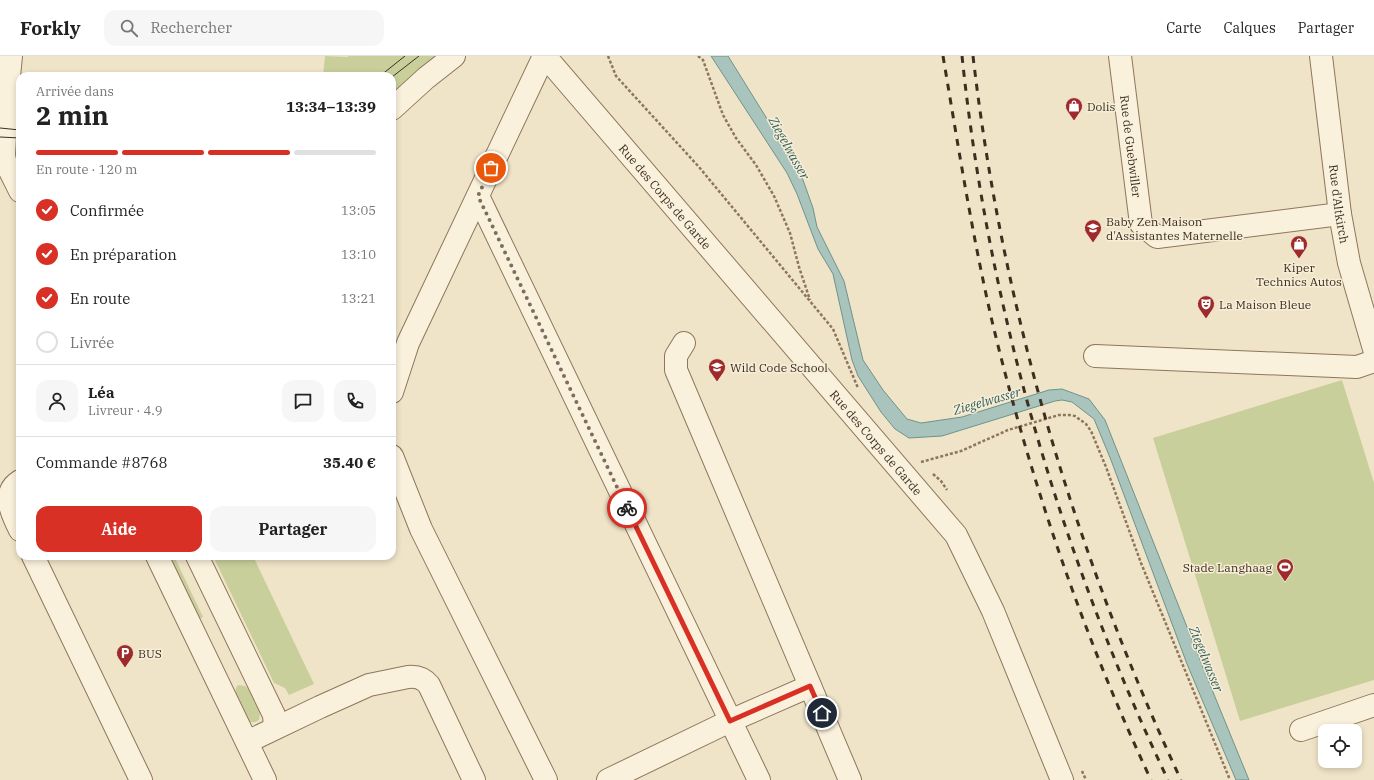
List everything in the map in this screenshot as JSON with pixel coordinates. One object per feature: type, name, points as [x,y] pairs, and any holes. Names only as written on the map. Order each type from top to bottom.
[{"type":"street","points":[[396,105],[426,78],[454,56]]},
{"type":"street","points":[[396,380],[408,343],[544,56]]},
{"type":"street","name":"Rue des Corps de Garde","points":[[544,56],[956,535],[993,611],[1062,780]]},
{"type":"street","name":"Rue de Guebwiller","points":[[1120,56],[1141,224],[1157,237],[1340,214]]},
{"type":"street","name":"Rue d'Altkirch","points":[[1321,56],[1340,214],[1350,263],[1374,350]]},
{"type":"street","points":[[7,66],[3,97],[4,155],[10,180]]},
{"type":"street","points":[[478,196],[758,780]]},
{"type":"street","points":[[684,343],[676,356],[676,370],[850,780]]},
{"type":"street","points":[[1095,356],[1357,367],[1374,361]]},
{"type":"street","points":[[396,467],[420,530],[546,780]]},
{"type":"street","points":[[16,484],[12,488],[9,501],[11,512],[16,522]]},
{"type":"street","points":[[35,560],[141,780]]},
{"type":"street","points":[[159,560],[265,780]]},
{"type":"street","points":[[199,560],[274,715],[275,728]]},
{"type":"street","points":[[246,742],[369,685],[414,676],[421,678],[429,685],[474,780]]},
{"type":"street","points":[[608,780],[730,721],[810,686]]},
{"type":"street","points":[[1301,730],[1374,705]]},
{"type":"path","points":[[608,56],[616,76]]},
{"type":"path","points":[[698,56],[703,60],[723,115],[736,138],[756,165],[774,196],[790,233],[799,267],[811,302]]},
{"type":"path","points":[[920,462],[961,451],[1008,430],[1059,416],[1075,416],[1086,424],[1091,431],[1106,467],[1144,570],[1230,780]]},
{"type":"green space","points":[[325,56],[445,56],[396,100],[396,72],[323,72]]},
{"type":"green space","name":"Stade Langhaag","points":[[1342,380],[1374,483],[1374,680],[1240,721],[1153,438]]},
{"type":"green space","points":[[169,560],[176,560],[203,617],[198,620]]},
{"type":"green space","points":[[215,560],[255,560],[314,684],[289,695],[285,688],[274,683]]},
{"type":"green space","points":[[238,685],[248,688],[260,713],[259,720],[256,722],[250,722],[247,720],[235,694]]},
{"type":"water","points":[[711,56],[728,56],[787,151],[803,180],[813,208],[817,227],[844,281],[863,360],[883,390],[907,419],[921,423],[962,417],[1049,390],[1062,389],[1089,399],[1105,420],[1249,780],[1236,780],[1187,664],[1111,460],[1094,419],[1072,402],[1062,400],[942,436],[909,438],[895,429],[881,412],[858,376],[852,360],[833,274],[818,249],[797,194],[787,173]]},
{"type":"tram line","points":[[385,72],[405,56]]},
{"type":"tram line","points":[[396,74],[419,56]]},
{"type":"tram line","points":[[0,128],[16,130]]},
{"type":"tram line","points":[[0,137],[16,138]]},
{"type":"railway","points":[[943,56],[978,255],[992,321],[1023,439],[1080,612],[1126,725],[1151,780]]},
{"type":"railway","points":[[962,56],[974,150],[990,243],[1010,335],[1034,427],[1062,517],[1094,606],[1129,694],[1168,780]]},
{"type":"railway","points":[[973,56],[986,150],[1003,243],[1023,335],[1048,426],[1076,516],[1107,606],[1181,780]]},
{"type":"way so far","points":[[491,168],[478,196],[627,508]]},
{"type":"place","name":"Dolis","points":[[1074,121]]},
{"type":"place","name":"Baby Zen Maison d'Assistantes Maternelle","points":[[1093,243]]},
{"type":"place","name":"Kiper Technics Autos","points":[[1299,259]]},
{"type":"place","name":"La Maison Bleue","points":[[1206,319]]},
{"type":"place","name":"Wild Code School","points":[[717,382]]},
{"type":"place","name":"Stade Langhaag","points":[[1285,582]]},
{"type":"place","name":"BUS","points":[[125,668]]},
{"type":"route","points":[[627,508],[730,721],[810,686],[822,713]]},
{"type":"water label","name":"Ziegelwasser","points":[[789,148]]},
{"type":"water label","name":"Ziegelwasser","points":[[987,401]]},
{"type":"water label","name":"Ziegelwasser","points":[[1206,659]]}]
